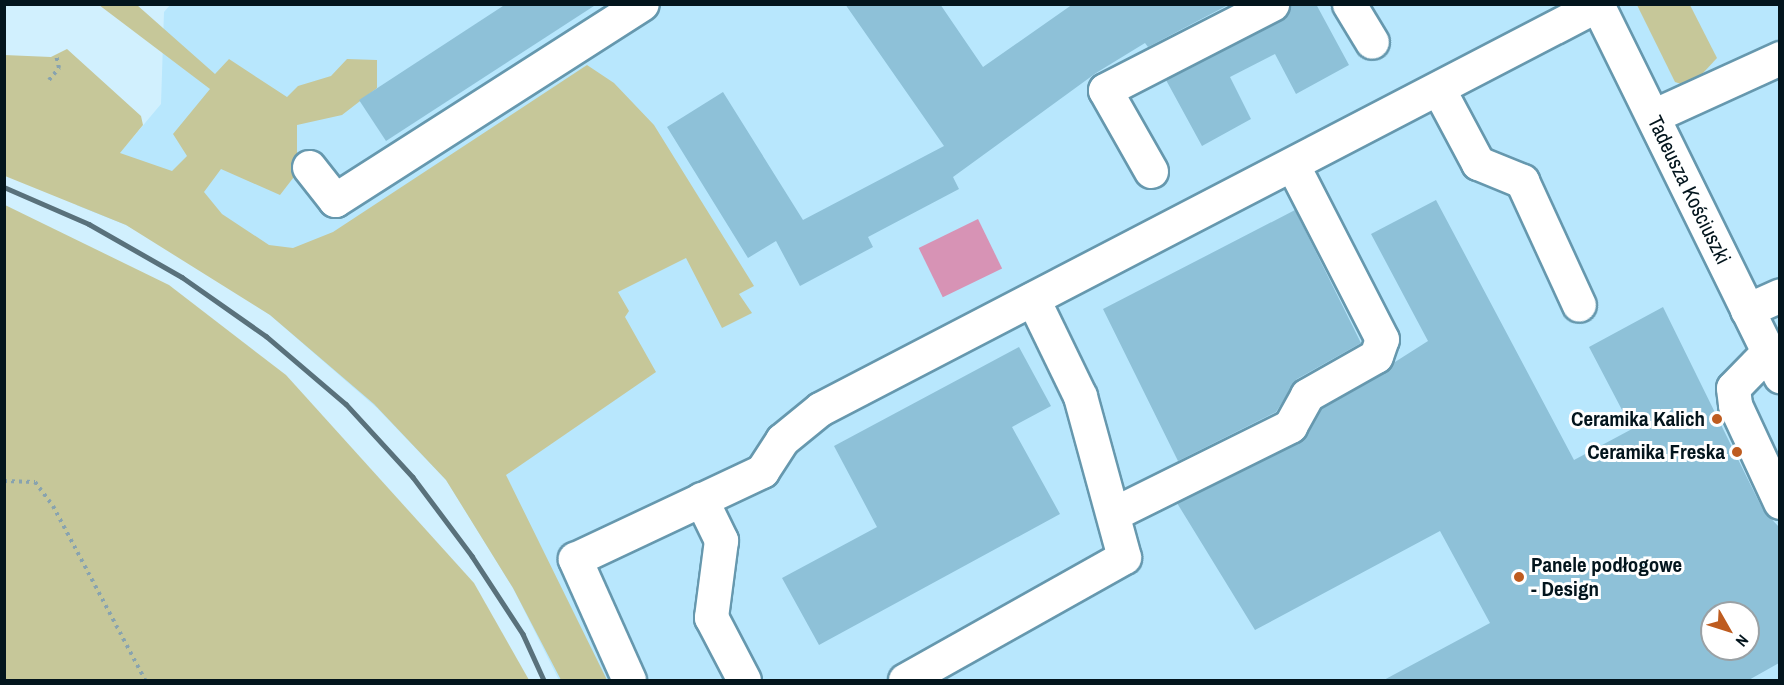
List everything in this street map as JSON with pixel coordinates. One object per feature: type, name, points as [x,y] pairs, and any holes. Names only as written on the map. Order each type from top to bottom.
[{"type":"main road","points":[[309,167],[335,200],[642,4]]},
{"type":"main road","points":[[1151,171],[1105,90],[1272,4]]},
{"type":"main road","points":[[1349,4],[1372,42]]},
{"type":"main road","points":[[628,681],[575,559],[762,471],[782,440],[820,409],[1293,166],[1597,5]]},
{"type":"main road","name":"Tadeusza Kościuszki","points":[[1597,5],[1774,364]]},
{"type":"main road","points":[[1653,116],[1779,58]]},
{"type":"main road","points":[[1439,90],[1478,163],[1522,181],[1580,305]]},
{"type":"main road","points":[[1113,514],[1290,426],[1307,395],[1376,356],[1382,339],[1293,166]]},
{"type":"main road","points":[[1747,310],[1779,295]]},
{"type":"main road","points":[[905,681],[1124,557],[1080,396],[1033,299]]},
{"type":"main road","points":[[1774,364],[1733,388],[1735,405],[1779,502]]},
{"type":"main road","points":[[701,499],[721,540],[711,616],[744,681]]},
{"type":"path","points":[[49,80],[59,68],[56,55]]},
{"type":"path","points":[[4,481],[35,482],[53,506],[145,681]]},
{"type":"shaded area","points":[[170,5],[1779,5],[1779,680],[559,680],[513,588],[446,480],[377,408],[270,315],[195,263],[126,225],[76,205],[161,104],[164,12]]},
{"type":"shaded area","points":[[978,219],[1002,268],[943,297],[919,248]]},
{"type":"green space","points":[[99,5],[137,5],[215,74],[229,59],[287,97],[298,86],[331,76],[347,59],[377,60],[377,88],[342,115],[297,125],[297,173],[280,195],[221,169],[204,192],[222,214],[269,245],[293,248],[333,232],[587,65],[614,83],[654,125],[754,286],[739,294],[752,313],[722,328],[686,258],[618,292],[629,311],[625,317],[656,372],[506,475],[607,680],[561,680],[513,588],[446,480],[374,404],[270,315],[126,225],[5,176],[4,55],[51,57],[67,49],[141,116],[143,125],[120,153],[172,171],[187,156],[173,134],[210,89]]},
{"type":"green space","points":[[1637,5],[1690,5],[1717,58],[1690,87],[1675,82]]},
{"type":"green space","points":[[5,205],[169,285],[286,375],[474,583],[529,680],[5,680]]},
{"type":"building","points":[[506,4],[597,4],[386,141],[359,100]]},
{"type":"building","points":[[845,4],[940,4],[983,67],[1073,4],[1230,4],[1148,47],[1145,43],[1096,73],[953,177],[959,189],[868,237],[873,247],[800,286],[776,241],[748,258],[667,127],[723,92],[803,220],[944,146]]},
{"type":"building","points":[[1291,4],[1316,4],[1349,65],[1296,94],[1275,54],[1230,77],[1251,119],[1202,146],[1166,80],[1281,21]]},
{"type":"building","points":[[1436,200],[1574,460],[1632,429],[1589,347],[1663,307],[1763,510],[1779,527],[1779,663],[1747,681],[1382,681],[1490,623],[1440,531],[1255,630],[1177,503],[1298,443],[1321,409],[1428,341],[1371,234]]},
{"type":"building","points":[[1295,210],[1361,343],[1297,379],[1276,412],[1178,461],[1103,309]]},
{"type":"building","points":[[1019,347],[1051,406],[1012,427],[1060,514],[819,645],[782,578],[877,527],[834,446]]},
{"type":"railway","points":[[4,187],[89,224],[182,277],[266,336],[346,404],[413,477],[472,556],[523,634],[544,680]]},
{"type":"place","name":"Ceramika Kalich","points":[[1717,419]]},
{"type":"place","name":"Ceramika Freska","points":[[1737,452]]},
{"type":"place","name":"Panele podłogowe - Design","points":[[1519,577]]}]
